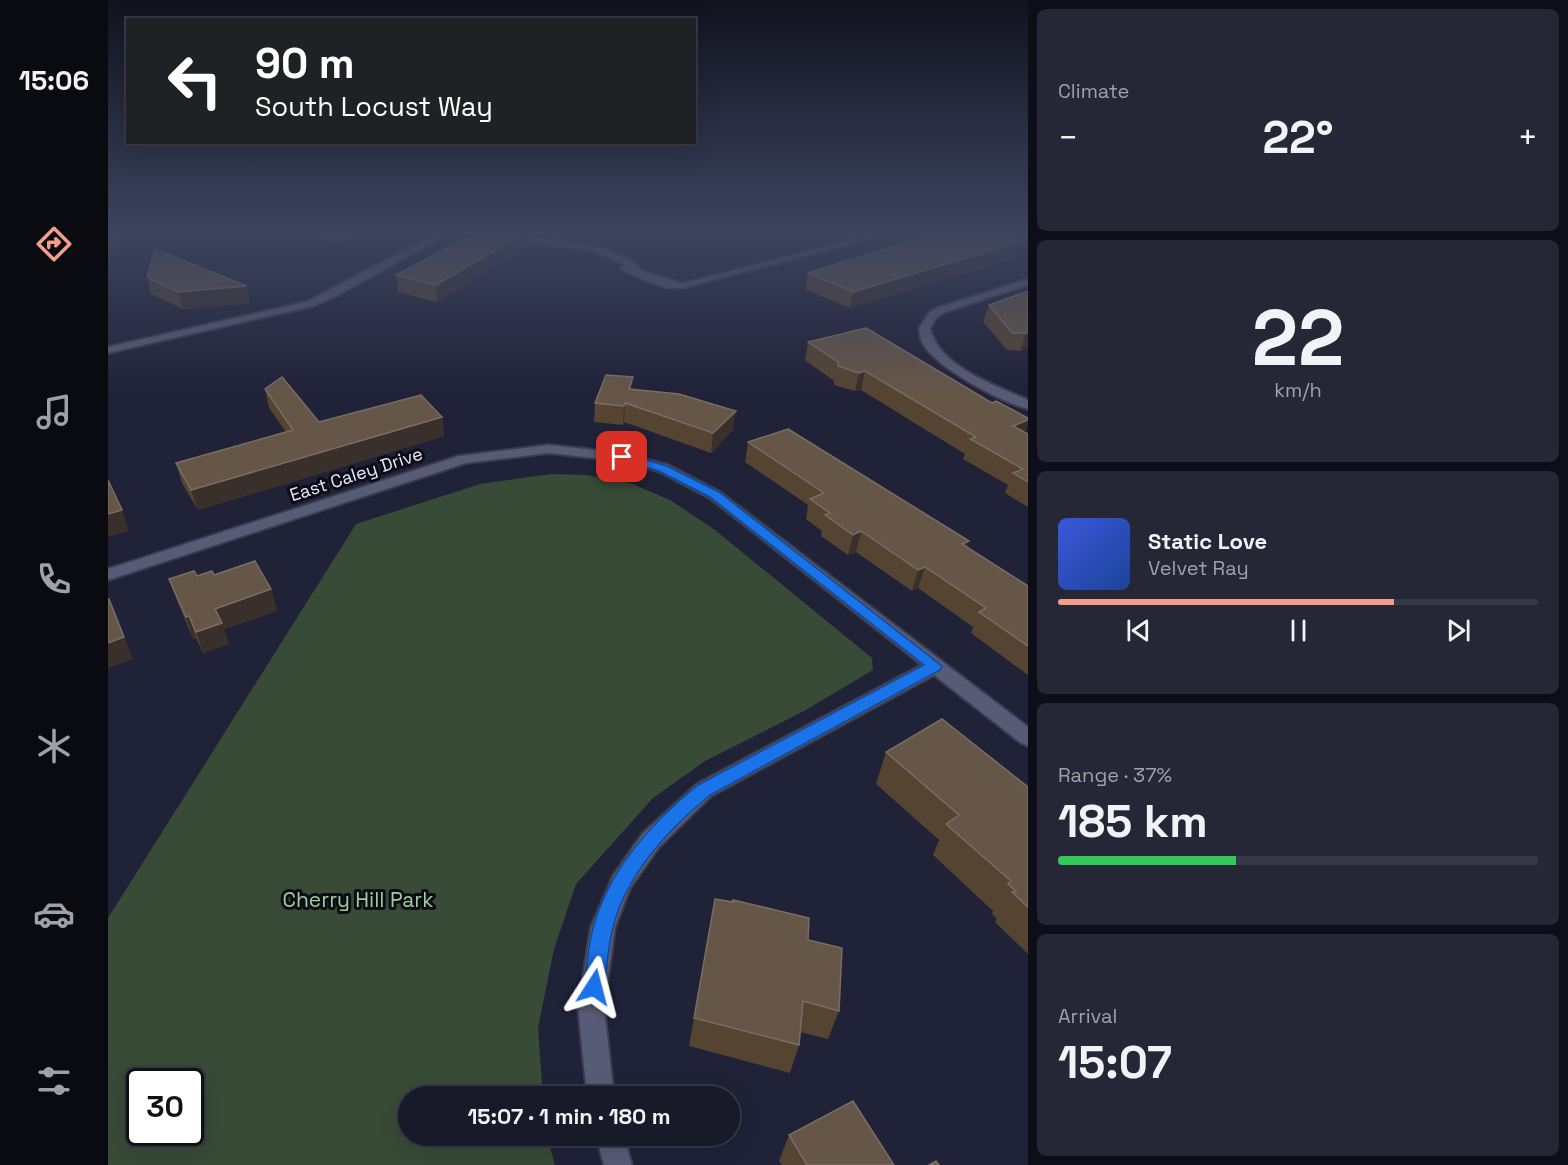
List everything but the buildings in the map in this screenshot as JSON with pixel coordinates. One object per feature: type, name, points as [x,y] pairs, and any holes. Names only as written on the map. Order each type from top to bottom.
[{"type":"street","points":[[108,349],[309,304],[350,284]]},
{"type":"street","points":[[1021,284],[940,311],[926,323],[924,332],[927,342],[948,364],[1028,405]]},
{"type":"street","name":"East Caley Drive","points":[[108,575],[464,459],[549,449],[622,457],[663,468],[715,495],[1028,738]]},
{"type":"street","points":[[600,1086],[591,1007],[603,927],[621,883],[651,840],[704,790],[935,666]]},
{"type":"street","points":[[613,1146],[618,1165]]},
{"type":"green space","name":"Cherry Hill Park","points":[[551,474],[586,475],[630,483],[670,500],[715,530],[872,658],[873,670],[804,711],[705,761],[653,798],[576,884],[554,949],[538,1028],[542,1086],[398,1086],[398,1146],[550,1146],[555,1165],[108,1165],[108,918],[356,524],[480,484]]},
{"type":"route","points":[[594,987],[603,927],[621,883],[651,840],[682,808],[704,790],[935,666],[715,495],[663,468],[622,457]]}]
